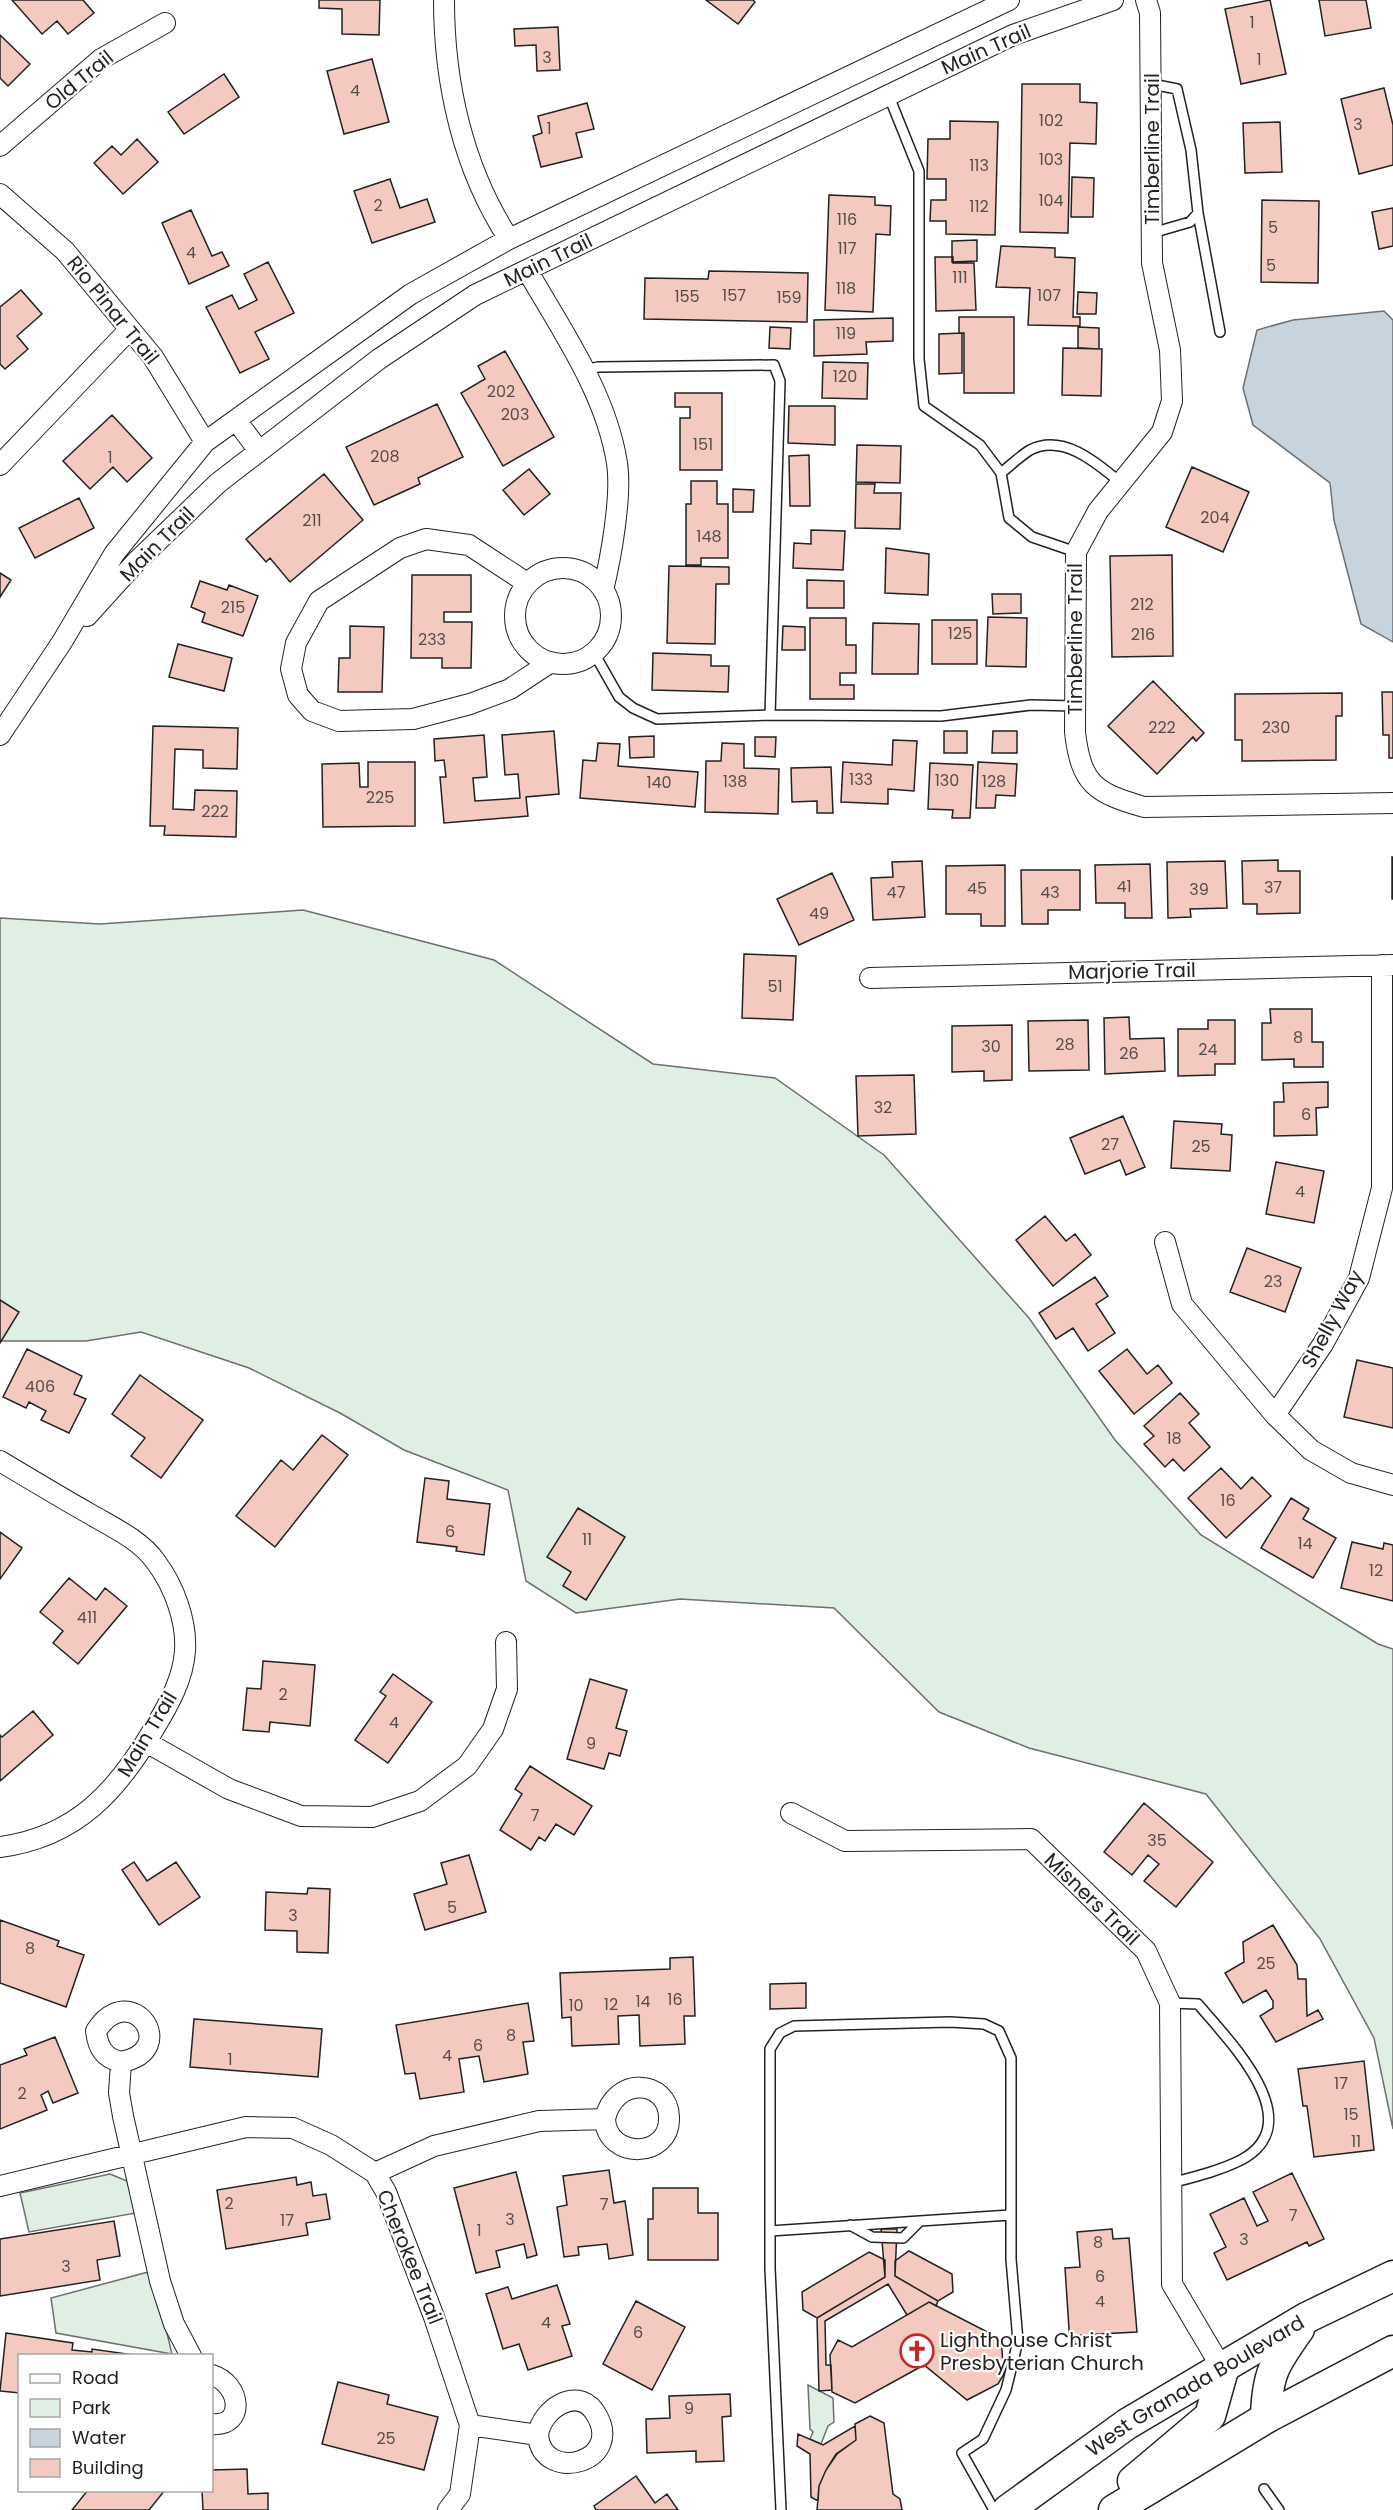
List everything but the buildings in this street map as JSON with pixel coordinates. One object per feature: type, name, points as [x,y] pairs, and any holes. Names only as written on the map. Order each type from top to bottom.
[{"type":"main road","name":"West Granada Boulevard","points":[[1008,2510],[1127,2424],[1223,2370],[1308,2317],[1393,2276]]},
{"type":"main road","points":[[1266,2418],[1266,2388],[1273,2365],[1308,2317]]},
{"type":"main road","points":[[1113,2510],[1266,2418],[1393,2351]]},
{"type":"main road","points":[[1098,2510],[1210,2416],[1223,2370]]},
{"type":"street","points":[[444,0],[444,42],[451,91],[472,166],[491,211],[509,239]]},
{"type":"street","name":"Main Trail","points":[[0,735],[63,642],[114,554],[205,442],[411,294],[509,239],[1009,0]]},
{"type":"street","name":"Main Trail","points":[[63,642],[136,562],[198,502],[259,451],[379,359],[475,295],[888,93],[1013,35],[1113,0]]},
{"type":"street","name":"Timberline Trail","points":[[1146,0],[1150,13],[1152,84],[1152,263],[1170,350],[1172,401],[1162,432],[1098,512],[1076,552],[1075,706],[1078,760],[1090,781],[1110,797],[1144,807],[1393,803]]},
{"type":"street","name":"Old Trail","points":[[0,146],[100,59],[165,23]]},
{"type":"street","name":"Rio Pinar Trail","points":[[0,194],[65,251],[153,357],[205,442]]},
{"type":"street","points":[[540,225],[555,256]]},
{"type":"street","points":[[480,255],[495,286]]},
{"type":"street","points":[[527,270],[584,370],[607,420],[618,465],[615,521],[603,590]]},
{"type":"street","points":[[0,465],[129,330]]},
{"type":"street","points":[[236,420],[259,451]]},
{"type":"street","points":[[175,480],[198,502]]},
{"type":"street","points":[[528,583],[470,544],[426,539],[400,548],[319,602],[296,643],[291,669],[298,695],[312,711],[339,721],[413,719],[470,704],[510,689],[551,662]]},
{"type":"street","points":[[555,568],[571,568],[586,573],[598,582],[603,590],[611,611],[610,626],[604,641],[594,653],[579,661],[564,664],[551,662],[534,654],[522,642],[516,627],[515,611],[519,596],[528,583],[540,573],[555,568]]},
{"type":"street","name":"Marjorie Trail","points":[[870,978],[1388,965]]},
{"type":"street","name":"Shelly Way","points":[[1275,1414],[1323,1344],[1359,1278],[1382,1188],[1388,965]]},
{"type":"street","points":[[1165,1242],[1182,1304],[1275,1414],[1311,1450],[1351,1473],[1393,1485]]},
{"type":"street","name":"Main Trail","points":[[0,1461],[136,1542],[155,1559],[166,1577],[184,1626],[185,1651],[175,1691],[146,1742],[117,1784],[77,1820],[41,1837],[0,1847]]},
{"type":"street","points":[[146,1742],[229,1789],[301,1816],[372,1817],[420,1802],[467,1766],[494,1729],[507,1689],[506,1642]]},
{"type":"street","name":"Misners Trail","points":[[791,1813],[846,1841],[1032,1839],[1146,1951],[1170,2003],[1172,2284],[1223,2370]]},
{"type":"street","points":[[121,2062],[119,2093],[160,2281],[174,2324],[190,2354]]},
{"type":"street","points":[[375,2173],[434,2146],[539,2121],[605,2119]]},
{"type":"street","name":"Cherokee Trail","points":[[0,2186],[246,2127],[293,2128],[331,2145],[375,2173],[386,2192],[435,2317],[470,2425],[460,2494],[448,2510]]},
{"type":"street","points":[[213,2376],[228,2385],[235,2399],[231,2418],[226,2422],[213,2424]]},
{"type":"street","points":[[470,2425],[538,2435]]},
{"type":"lane","points":[[1152,84],[1177,89],[1181,101],[1182,117],[1191,150],[1198,213],[1220,332]]},
{"type":"lane","points":[[888,93],[918,171],[919,359],[924,406],[980,445],[1001,473],[1009,518],[1032,537],[1076,552]]},
{"type":"lane","points":[[1152,233],[1190,222],[1198,213]]},
{"type":"lane","points":[[584,370],[598,367],[774,366],[780,381],[770,715]]},
{"type":"lane","points":[[1001,473],[1032,450],[1063,446],[1094,459],[1121,483]]},
{"type":"lane","points":[[594,653],[619,697],[633,708],[657,719],[770,715],[941,716],[1032,705],[1075,706]]},
{"type":"lane","points":[[1170,2003],[1197,2004],[1252,2070],[1266,2102],[1269,2121],[1262,2141],[1243,2159],[1207,2174],[1171,2183]]},
{"type":"lane","points":[[781,2510],[770,2231],[770,2049],[780,2033],[794,2026],[829,2024],[984,2024],[999,2031],[1011,2058],[1010,2215],[1018,2341],[1006,2390],[983,2439],[962,2452],[994,2510]]},
{"type":"lane","points":[[770,2231],[1010,2215]]},
{"type":"lane","points":[[850,2225],[872,2237],[903,2238],[920,2221]]},
{"type":"lane","points":[[1264,2489],[1279,2510]]},
{"type":"green space","points":[[303,910],[494,960],[653,1064],[775,1078],[884,1155],[1029,1318],[1115,1440],[1201,1535],[1378,1644],[1393,1649],[1393,2129],[1374,2038],[1320,1939],[1206,1794],[1029,1748],[939,1712],[834,1608],[680,1599],[576,1613],[526,1581],[508,1490],[404,1450],[340,1413],[249,1368],[141,1332],[86,1341],[0,1341],[0,918],[100,924]]},
{"type":"green space","points":[[110,2174],[127,2181],[136,2213],[29,2232],[20,2193]]},
{"type":"green space","points":[[152,2271],[172,2354],[56,2333],[51,2298]]},
{"type":"green space","points":[[808,2385],[833,2398],[834,2422],[828,2426],[821,2444],[810,2439],[813,2432],[810,2429]]},
{"type":"water","points":[[1384,311],[1393,320],[1393,642],[1361,624],[1334,520],[1330,483],[1253,425],[1243,388],[1257,330],[1293,320]]},
{"type":"place","name":"Lighthouse Christ Presbyterian Church","points":[[917,2351]]}]
